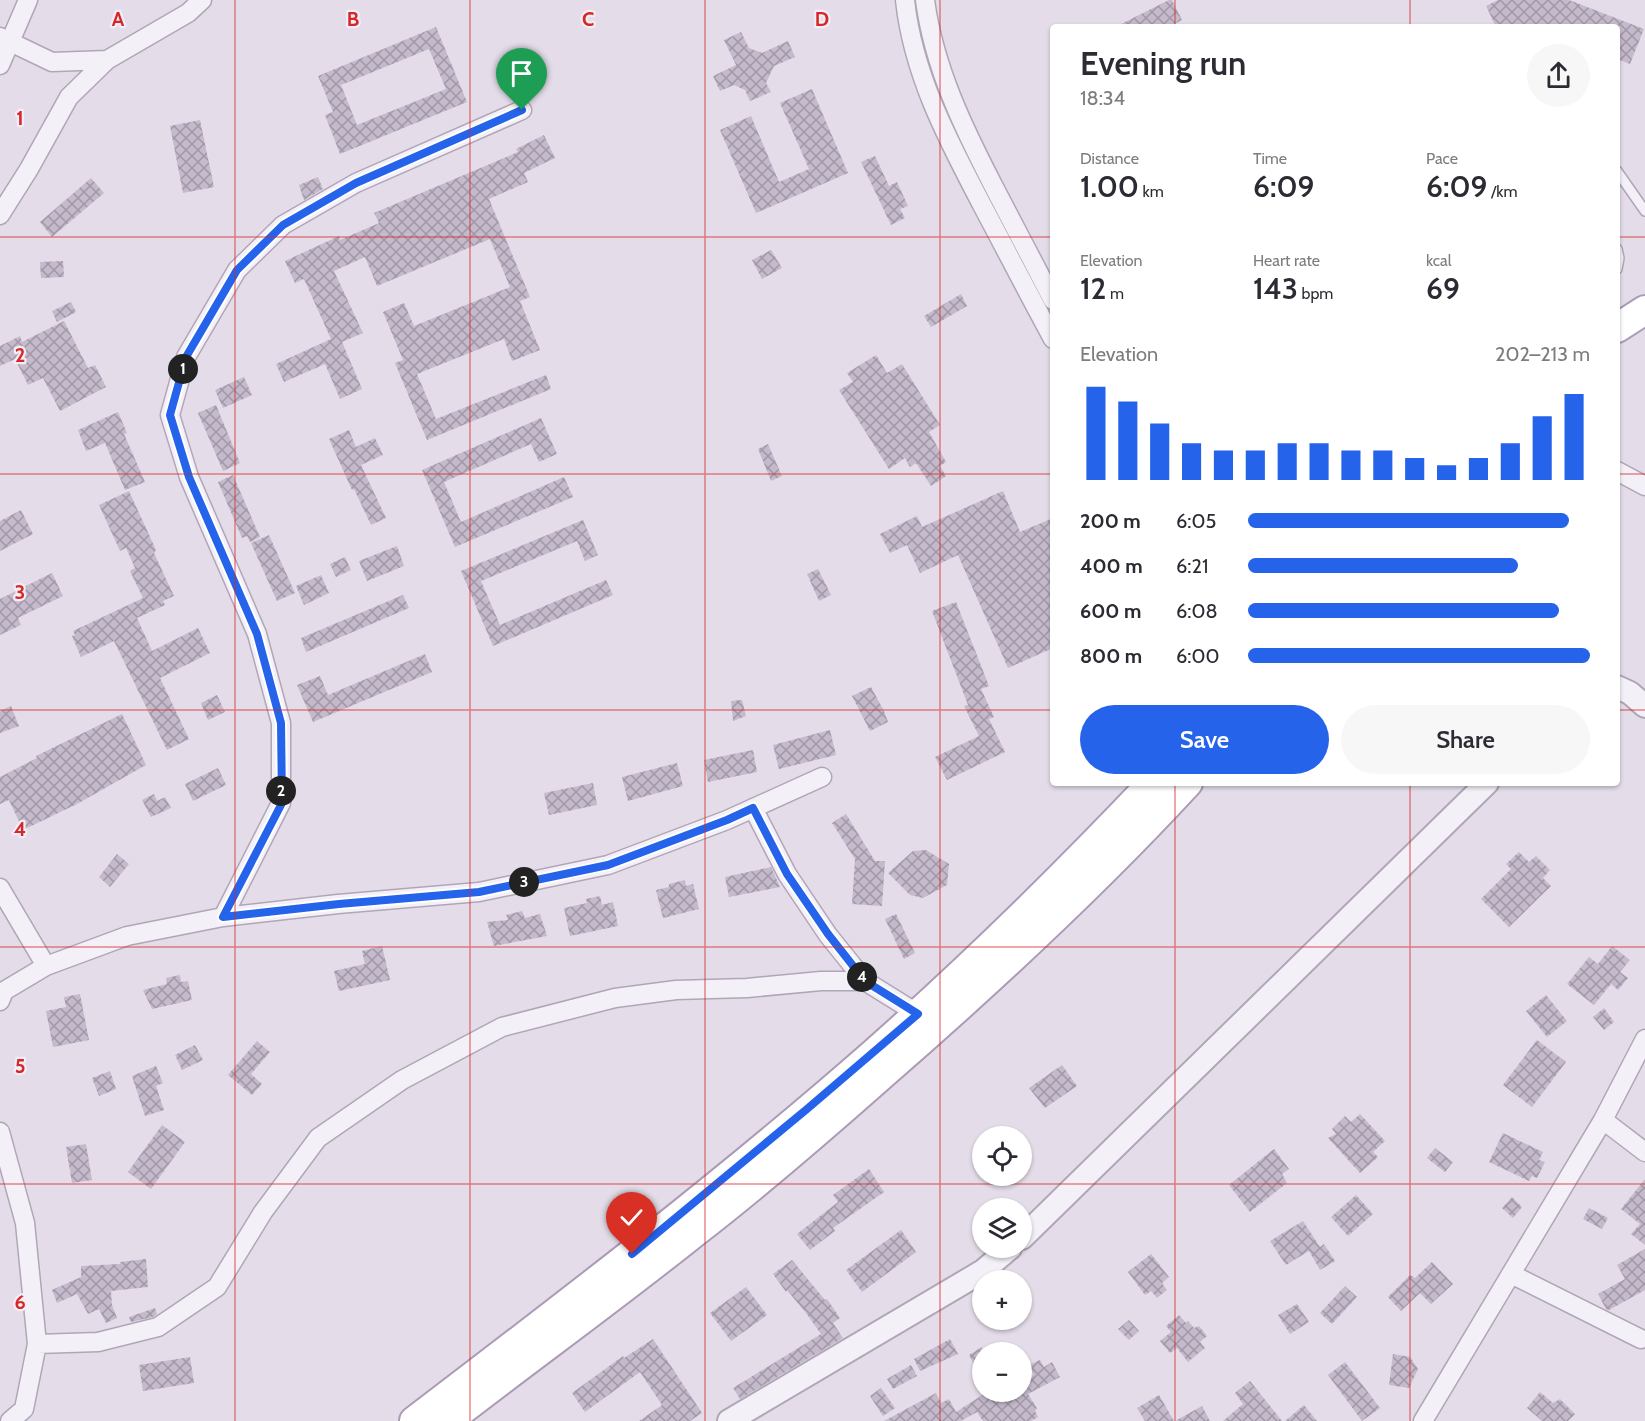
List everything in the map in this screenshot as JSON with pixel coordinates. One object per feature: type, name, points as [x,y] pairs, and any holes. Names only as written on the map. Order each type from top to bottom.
[{"type":"main road","points":[[1620,303],[1645,289]]},
{"type":"main road","points":[[1620,326],[1645,310]]},
{"type":"main road","points":[[414,1421],[641,1246],[846,1077],[918,1014],[1149,786]]},
{"type":"main road","points":[[448,1421],[694,1234],[814,1135],[953,1014],[1028,944],[1122,854],[1185,786]]},
{"type":"street","points":[[0,65],[5,39],[28,0]]},
{"type":"street","points":[[0,215],[29,169],[69,97],[107,60],[188,13],[202,0]]},
{"type":"street","points":[[905,0],[918,62],[930,100],[946,137],[1050,333]]},
{"type":"street","points":[[925,0],[947,89],[963,127],[1050,294]]},
{"type":"street","points":[[5,39],[52,62],[107,60]]},
{"type":"street","points":[[223,917],[282,803],[281,723],[257,634],[189,477],[170,415],[186,357],[237,270],[283,225],[356,183],[522,110]]},
{"type":"street","points":[[1620,473],[1645,486]]},
{"type":"street","points":[[1620,688],[1630,693],[1645,706]]},
{"type":"street","points":[[0,1001],[4,991],[46,966],[127,936],[223,917],[479,892],[608,865],[727,820],[822,777]]},
{"type":"street","points":[[1032,1228],[1484,786]]},
{"type":"street","points":[[753,808],[787,874],[828,934],[865,981],[918,1014]]},
{"type":"street","points":[[0,888],[46,966]]},
{"type":"street","points":[[37,1344],[98,1342],[158,1327],[188,1307],[217,1287],[263,1212],[318,1138],[402,1080],[502,1027],[615,998],[676,990],[747,988],[821,981],[865,981]]},
{"type":"street","points":[[1423,1421],[1603,1120],[1645,1039]]},
{"type":"street","points":[[1603,1120],[1645,1152]]},
{"type":"street","points":[[0,1131],[25,1222],[37,1344],[24,1409],[10,1421]]},
{"type":"street","points":[[729,1421],[983,1271],[998,1258]]},
{"type":"street","points":[[1511,1274],[1641,1339]]},
{"type":"lane","points":[[1620,175],[1645,211]]},
{"type":"building","points":[[1169,0],[1172,0],[1182,20],[1175,24],[1121,24]]},
{"type":"building","points":[[1498,0],[1569,0],[1644,29],[1630,64],[1620,60],[1620,24],[1495,24],[1486,6]]},
{"type":"building","points":[[436,27],[467,102],[340,154],[325,115],[333,112],[318,76]],"holes":[[[429,49],[446,89],[357,125],[341,85]]]},
{"type":"building","points":[[741,32],[749,48],[762,53],[788,41],[795,57],[774,66],[766,83],[771,92],[750,101],[745,90],[734,85],[720,91],[713,76],[736,65],[724,40]]},
{"type":"building","points":[[812,89],[848,173],[756,213],[720,130],[751,116],[779,182],[809,169],[780,103]]},
{"type":"building","points":[[200,120],[214,187],[183,193],[170,126]]},
{"type":"building","points":[[544,135],[555,158],[524,173],[528,182],[489,199],[530,297],[520,301],[540,350],[512,361],[504,339],[417,374],[436,419],[546,375],[551,389],[427,440],[395,363],[403,360],[383,312],[404,303],[414,326],[510,287],[490,239],[377,286],[365,257],[334,271],[363,333],[342,342],[362,389],[340,399],[325,364],[284,382],[276,364],[331,339],[304,279],[295,283],[285,261],[339,236],[340,240],[379,223],[374,213],[518,152],[516,149]]},
{"type":"building","points":[[875,156],[889,186],[897,182],[908,206],[900,209],[905,218],[891,225],[861,162]]},
{"type":"building","points":[[318,177],[323,189],[304,200],[299,185]]},
{"type":"building","points":[[91,178],[104,193],[52,237],[40,222]]},
{"type":"building","points":[[771,250],[782,268],[762,279],[752,260]]},
{"type":"building","points":[[63,261],[64,277],[41,278],[40,262]]},
{"type":"building","points":[[961,294],[967,306],[931,327],[924,316]]},
{"type":"building","points":[[71,302],[76,312],[57,322],[52,311]]},
{"type":"building","points":[[64,321],[88,368],[95,365],[106,387],[60,411],[43,378],[28,385],[15,359],[0,366],[0,346],[20,336],[22,342]]},
{"type":"building","points":[[876,355],[887,373],[902,364],[940,425],[929,432],[946,462],[940,466],[946,476],[931,486],[916,463],[910,467],[905,458],[889,469],[839,390],[853,382],[847,373]]},
{"type":"building","points":[[244,377],[252,395],[223,408],[215,390]]},
{"type":"building","points":[[216,405],[240,463],[223,471],[198,413]]},
{"type":"building","points":[[118,412],[127,433],[124,434],[145,482],[125,490],[105,443],[86,451],[78,430]]},
{"type":"building","points":[[541,418],[557,454],[539,462],[531,444],[444,482],[461,522],[564,477],[573,497],[455,547],[422,470]]},
{"type":"building","points":[[349,430],[356,447],[375,438],[383,455],[361,465],[386,518],[371,525],[329,439]]},
{"type":"building","points":[[768,444],[782,476],[771,481],[758,449]]},
{"type":"building","points":[[233,475],[260,537],[250,542],[247,536],[242,538],[218,482]]},
{"type":"building","points":[[129,491],[174,596],[163,601],[165,605],[137,618],[152,651],[198,628],[210,653],[160,678],[189,739],[167,750],[114,641],[81,657],[72,636],[75,635],[73,631],[143,598],[130,571],[135,568],[126,548],[120,551],[99,505]]},
{"type":"building","points":[[1003,491],[1020,532],[1050,519],[1050,649],[1008,668],[958,555],[920,573],[907,545],[890,553],[880,534],[917,516],[922,527]]},
{"type":"building","points":[[21,510],[33,534],[0,551],[0,521]]},
{"type":"building","points":[[583,520],[598,555],[585,561],[577,541],[481,581],[500,625],[606,580],[613,595],[493,646],[461,571]]},
{"type":"building","points":[[269,535],[295,593],[277,601],[251,543]]},
{"type":"building","points":[[397,546],[404,566],[367,581],[359,561]]},
{"type":"building","points":[[345,557],[351,570],[336,577],[330,564]]},
{"type":"building","points":[[818,569],[831,595],[819,601],[807,574]]},
{"type":"building","points":[[52,573],[63,596],[18,618],[21,625],[0,635],[0,599]]},
{"type":"building","points":[[321,575],[329,593],[304,605],[296,586]]},
{"type":"building","points":[[403,595],[409,608],[306,652],[301,638]]},
{"type":"building","points":[[956,602],[989,686],[981,689],[994,717],[989,719],[1005,752],[947,780],[935,757],[979,736],[964,706],[968,705],[932,611]]},
{"type":"building","points":[[425,654],[432,672],[313,722],[297,685],[320,676],[328,695]]},
{"type":"building","points":[[871,687],[888,722],[870,731],[852,696]]},
{"type":"building","points":[[217,695],[225,712],[208,720],[201,703]]},
{"type":"building","points":[[742,700],[746,716],[733,721],[731,701]]},
{"type":"building","points":[[11,706],[19,726],[0,733],[0,711]]},
{"type":"building","points":[[122,714],[146,765],[77,804],[23,830],[9,800],[0,804],[0,777],[37,758],[36,756]]},
{"type":"building","points":[[830,730],[836,755],[779,769],[773,745]]},
{"type":"building","points":[[753,750],[757,772],[708,782],[704,760]]},
{"type":"building","points":[[677,763],[683,786],[628,801],[622,777]]},
{"type":"building","points":[[218,768],[226,785],[193,801],[185,784]]},
{"type":"building","points":[[593,783],[597,805],[549,815],[544,793]]},
{"type":"building","points":[[154,794],[157,801],[165,797],[171,808],[151,817],[142,800]]},
{"type":"building","points":[[846,814],[875,861],[885,861],[882,906],[852,904],[855,859],[832,823]]},
{"type":"building","points":[[926,850],[949,864],[947,885],[923,898],[910,895],[888,873],[913,851]]},
{"type":"building","points":[[1519,852],[1529,862],[1536,856],[1550,870],[1543,878],[1551,886],[1509,927],[1481,899],[1511,869],[1506,864]]},
{"type":"building","points":[[117,854],[129,864],[110,887],[99,877]]},
{"type":"building","points":[[771,867],[780,887],[729,897],[725,877]]},
{"type":"building","points":[[685,880],[686,886],[693,884],[699,909],[663,918],[656,890]]},
{"type":"building","points":[[600,896],[602,905],[613,902],[618,926],[570,936],[564,908],[587,903],[586,899]]},
{"type":"building","points":[[522,911],[525,918],[540,914],[547,936],[494,946],[487,922],[508,920],[506,915]]},
{"type":"building","points":[[896,914],[915,953],[904,959],[885,919]]},
{"type":"building","points":[[382,946],[390,980],[339,991],[334,971],[365,964],[362,951]]},
{"type":"building","points":[[1612,946],[1630,960],[1620,972],[1628,978],[1618,990],[1611,984],[1594,1005],[1567,984],[1589,957],[1598,964]]},
{"type":"building","points":[[180,975],[181,982],[188,981],[192,1000],[152,1009],[143,990],[167,984],[166,978]]},
{"type":"building","points":[[80,994],[89,1040],[53,1047],[46,1011],[66,1007],[64,997]]},
{"type":"building","points":[[1546,995],[1567,1021],[1547,1037],[1526,1011]]},
{"type":"building","points":[[1604,1008],[1614,1022],[1604,1030],[1593,1017]]},
{"type":"building","points":[[1537,1040],[1566,1062],[1532,1107],[1503,1085]]},
{"type":"building","points":[[257,1041],[270,1052],[251,1074],[262,1084],[252,1095],[228,1075]]},
{"type":"building","points":[[195,1045],[203,1060],[182,1070],[175,1055]]},
{"type":"building","points":[[1062,1065],[1077,1086],[1045,1108],[1029,1088]]},
{"type":"building","points":[[156,1066],[163,1083],[156,1086],[164,1110],[145,1116],[132,1076]]},
{"type":"building","points":[[110,1071],[116,1089],[99,1096],[92,1078]]},
{"type":"building","points":[[1360,1114],[1385,1141],[1373,1152],[1378,1157],[1360,1173],[1328,1138],[1336,1134],[1332,1129],[1345,1116],[1351,1122]]},
{"type":"building","points":[[162,1125],[185,1142],[151,1189],[128,1172]]},
{"type":"building","points":[[1503,1133],[1543,1152],[1539,1160],[1545,1162],[1537,1178],[1532,1176],[1529,1181],[1489,1162]]},
{"type":"building","points":[[86,1144],[92,1180],[72,1183],[66,1147]]},
{"type":"building","points":[[1435,1148],[1453,1162],[1445,1172],[1427,1158]]},
{"type":"building","points":[[1274,1149],[1289,1169],[1282,1174],[1287,1183],[1250,1212],[1229,1185]]},
{"type":"building","points":[[869,1169],[884,1192],[833,1228],[835,1231],[810,1250],[797,1234],[838,1202],[833,1195]]},
{"type":"building","points":[[1645,1179],[1645,1245],[1631,1234],[1640,1224],[1621,1209]]},
{"type":"building","points":[[1356,1195],[1373,1214],[1348,1236],[1331,1217]]},
{"type":"building","points":[[1512,1197],[1522,1207],[1513,1218],[1502,1208]]},
{"type":"building","points":[[1589,1208],[1608,1218],[1602,1229],[1583,1219]]},
{"type":"building","points":[[1303,1221],[1320,1247],[1324,1244],[1335,1261],[1320,1270],[1309,1251],[1286,1265],[1270,1241]]},
{"type":"building","points":[[901,1230],[916,1252],[862,1292],[846,1270]]},
{"type":"building","points":[[1645,1249],[1645,1290],[1609,1310],[1606,1309],[1598,1294],[1625,1279],[1617,1265]]},
{"type":"building","points":[[1151,1254],[1169,1277],[1162,1283],[1167,1290],[1157,1298],[1151,1291],[1145,1295],[1128,1272]]},
{"type":"building","points":[[146,1259],[148,1287],[111,1291],[112,1305],[117,1318],[106,1323],[99,1309],[88,1314],[77,1294],[57,1303],[52,1290],[81,1277],[81,1266],[120,1264],[120,1262]]},
{"type":"building","points":[[792,1260],[825,1300],[827,1299],[840,1318],[833,1323],[843,1338],[740,1399],[733,1388],[821,1334],[773,1274]]},
{"type":"building","points":[[1432,1262],[1453,1284],[1431,1304],[1420,1293],[1401,1311],[1388,1297],[1410,1275],[1415,1278]]},
{"type":"building","points":[[1345,1286],[1357,1297],[1332,1324],[1320,1313]]},
{"type":"building","points":[[746,1287],[767,1315],[731,1341],[710,1313]]},
{"type":"building","points":[[1297,1304],[1309,1322],[1290,1334],[1278,1315]]},
{"type":"building","points":[[155,1308],[157,1314],[153,1317],[131,1322],[129,1317]]},
{"type":"building","points":[[1179,1315],[1194,1328],[1199,1326],[1207,1336],[1200,1342],[1205,1348],[1188,1362],[1177,1348],[1170,1353],[1160,1341],[1171,1332],[1166,1326]]},
{"type":"building","points":[[1129,1320],[1139,1331],[1129,1340],[1118,1329]]},
{"type":"building","points":[[653,1339],[702,1413],[690,1421],[639,1421],[662,1405],[640,1372],[585,1412],[572,1393],[623,1356],[624,1358]]},
{"type":"building","points":[[950,1339],[958,1354],[920,1371],[914,1359]]},
{"type":"building","points":[[1393,1354],[1410,1357],[1418,1369],[1409,1388],[1389,1385]]},
{"type":"building","points":[[190,1357],[194,1383],[143,1391],[139,1365]]},
{"type":"building","points":[[1040,1360],[1044,1367],[1052,1362],[1060,1377],[1032,1392],[1032,1376],[1034,1375],[1032,1364]]},
{"type":"building","points":[[1345,1362],[1380,1408],[1362,1421],[1328,1375]]},
{"type":"building","points":[[911,1365],[917,1376],[893,1389],[887,1379]]},
{"type":"building","points":[[1250,1381],[1282,1421],[1223,1421],[1243,1404],[1235,1393]]},
{"type":"building","points":[[881,1388],[895,1408],[883,1416],[870,1396]]},
{"type":"building","points":[[1540,1392],[1553,1403],[1560,1399],[1575,1414],[1568,1421],[1542,1421],[1527,1408]]},
{"type":"building","points":[[936,1393],[941,1403],[949,1399],[956,1412],[972,1402],[1032,1400],[1037,1408],[1035,1411],[1038,1417],[1031,1421],[983,1421],[977,1412],[961,1421],[884,1421]]},
{"type":"building","points":[[1159,1395],[1174,1421],[1145,1421],[1137,1408]]},
{"type":"building","points":[[1304,1405],[1317,1421],[1285,1421]]},
{"type":"building","points":[[1202,1406],[1210,1421],[1175,1421]]},
{"type":"route","points":[[522,110],[356,183],[283,225],[237,270],[186,357],[170,415],[189,477],[257,634],[281,723],[282,803],[223,917],[479,892],[608,865],[753,808],[787,874],[828,934],[865,981],[918,1014],[872,1055],[632,1254]]}]
